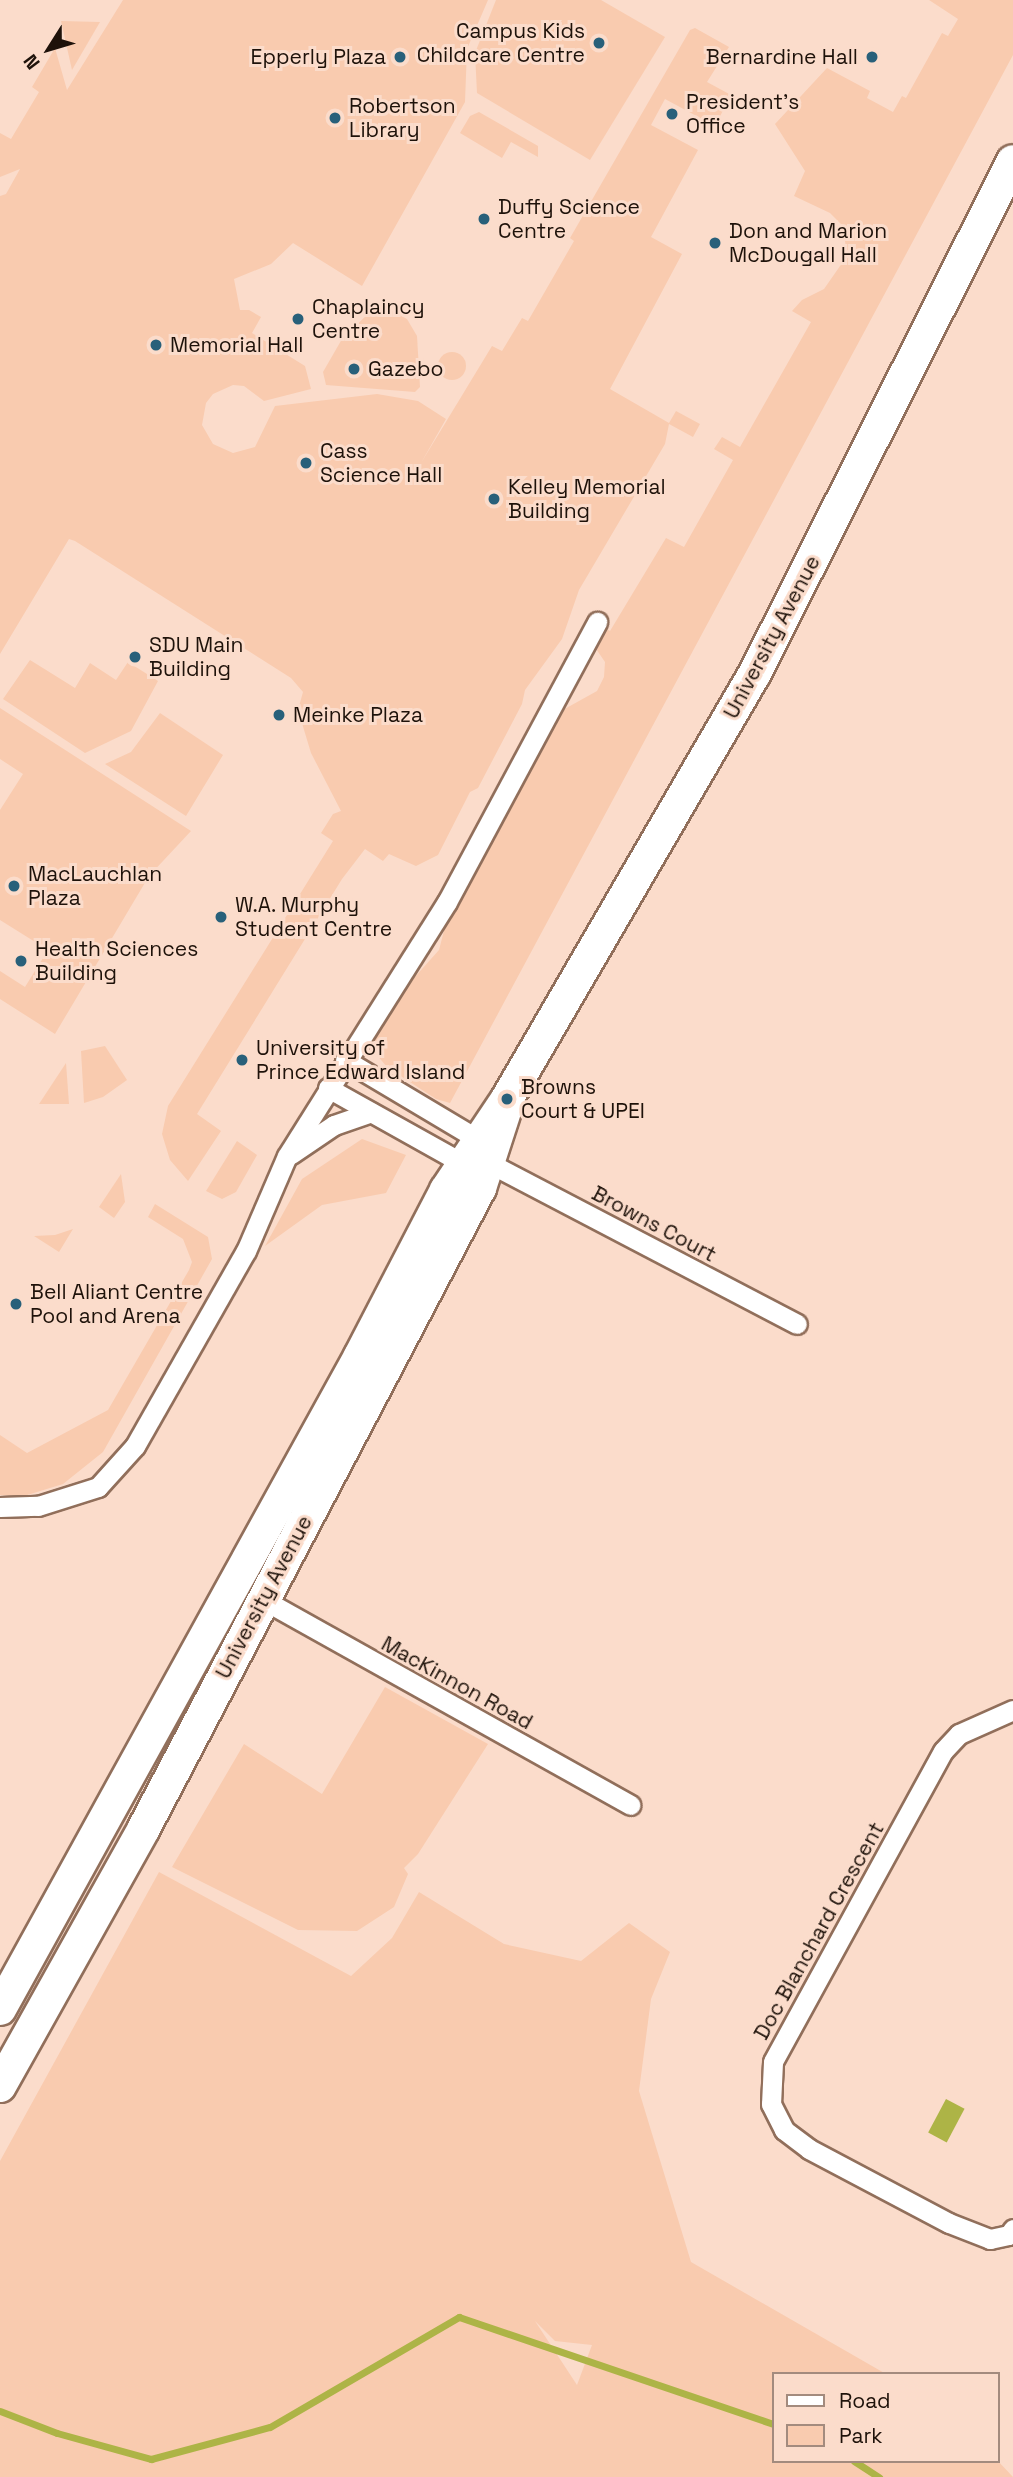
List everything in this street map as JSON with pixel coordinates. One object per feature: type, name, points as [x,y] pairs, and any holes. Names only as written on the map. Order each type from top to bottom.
[{"type":"main road","name":"University Avenue","points":[[0,2009],[507,1099],[755,673],[1013,161]]},
{"type":"main road","name":"University Avenue","points":[[0,2086],[144,1828],[262,1599],[476,1155]]},
{"type":"street","points":[[0,1507],[38,1506],[98,1487],[135,1446],[246,1251],[287,1156],[446,902],[597,622]]},
{"type":"street","points":[[345,1060],[476,1155]]},
{"type":"street","points":[[328,1088],[371,1112],[476,1155]]},
{"type":"street","points":[[287,1156],[334,1125],[371,1112]]},
{"type":"street","name":"Browns Court","points":[[476,1155],[797,1324]]},
{"type":"street","name":"MacKinnon Road","points":[[262,1599],[630,1805]]},
{"type":"street","name":"Doc Blanchard Crescent","points":[[1013,1710],[959,1734],[943,1751],[773,2062],[771,2104],[784,2130],[809,2149],[949,2223],[990,2239],[1009,2235],[1013,2229]]},
{"type":"green space","points":[[123,0],[488,0],[467,49],[465,102],[362,286],[293,243],[271,264],[234,279],[240,310],[249,310],[261,317],[252,333],[305,366],[311,389],[264,401],[244,386],[233,385],[213,394],[206,403],[202,425],[213,444],[233,453],[255,447],[275,406],[377,394],[418,401],[446,419],[421,463],[492,346],[502,351],[522,318],[528,321],[574,241],[570,238],[690,30],[695,28],[729,47],[707,82],[731,95],[715,126],[665,99],[651,125],[698,150],[651,237],[682,254],[610,389],[669,423],[676,411],[700,424],[693,437],[669,424],[665,444],[579,590],[562,639],[525,690],[522,704],[478,788],[470,792],[438,855],[416,866],[389,854],[383,861],[365,849],[342,879],[197,1114],[221,1131],[188,1181],[170,1160],[162,1134],[168,1106],[333,841],[321,833],[333,814],[341,811],[311,753],[298,710],[303,692],[291,678],[75,541],[69,539],[0,654],[0,196],[6,194],[20,169],[0,177],[0,133],[11,139],[39,92],[32,87],[55,48],[67,90]]},
{"type":"green space","points":[[496,0],[601,0],[665,37],[590,160],[477,93],[475,53]]},
{"type":"green space","points":[[929,0],[1013,0],[1013,55],[450,1103],[436,1099],[387,1067],[376,1054],[374,1036],[397,997],[439,950],[453,896],[552,716],[597,691],[604,677],[605,662],[588,637],[597,623],[610,631],[666,538],[684,547],[733,460],[714,449],[722,437],[740,447],[811,322],[792,311],[802,300],[824,289],[847,256],[843,226],[830,213],[794,196],[805,171],[775,124],[827,68],[870,91],[867,98],[893,112],[902,96],[906,98],[942,33],[948,36],[958,19]]},
{"type":"green space","points":[[61,21],[100,22],[72,70]]},
{"type":"green space","points":[[479,112],[538,146],[538,157],[511,142],[502,158],[460,133],[470,116]]},
{"type":"green space","points":[[390,310],[407,319],[417,336],[420,387],[415,392],[326,385],[323,372],[342,339],[370,312]]},
{"type":"green space","points":[[452,352],[462,356],[466,366],[462,376],[452,380],[442,376],[438,366],[442,356]]},
{"type":"green space","points":[[30,660],[75,688],[90,663],[116,680],[128,662],[158,681],[131,731],[85,753],[3,699]]},
{"type":"green space","points":[[0,708],[191,831],[149,876],[55,1034],[0,999],[0,971],[25,987],[48,950],[0,920],[0,810],[23,774],[0,759]]},
{"type":"green space","points":[[160,713],[223,755],[186,816],[105,764],[131,752]]},
{"type":"green space","points":[[105,1046],[127,1080],[103,1097],[84,1103],[81,1051]]},
{"type":"green space","points":[[66,1063],[69,1104],[39,1104]]},
{"type":"green space","points":[[362,1139],[406,1155],[386,1193],[322,1205],[265,1246],[302,1179]]},
{"type":"green space","points":[[237,1141],[257,1155],[236,1192],[222,1199],[206,1191]]},
{"type":"green space","points":[[121,1174],[125,1202],[114,1218],[99,1207]]},
{"type":"green space","points":[[155,1204],[208,1237],[212,1259],[103,1452],[63,1484],[24,1496],[0,1495],[0,1435],[27,1453],[108,1410],[189,1270],[192,1262],[183,1239],[148,1217]]},
{"type":"green space","points":[[73,1229],[59,1252],[34,1236],[55,1235]]},
{"type":"green space","points":[[385,1687],[488,1744],[418,1854],[404,1868],[408,1874],[394,1907],[357,1931],[298,1930],[172,1867],[244,1744],[322,1794]]},
{"type":"green space","points":[[159,1872],[351,1976],[392,1938],[419,1892],[504,1944],[581,1961],[629,1923],[670,1952],[651,1999],[639,2091],[691,2262],[883,2372],[772,2372],[772,2463],[999,2462],[1013,2477],[0,2477],[0,2161]],"holes":[[[535,2321],[555,2341],[592,2345],[577,2385]]]},
{"type":"shaded area","points":[[946,2099],[965,2109],[947,2142],[928,2133]]},
{"type":"waterway","points":[[0,2411],[57,2433],[151,2459],[270,2427],[459,2317],[772,2424]]},
{"type":"waterway","points":[[857,2463],[879,2477]]},
{"type":"place","name":"Campus Kids Childcare Centre","points":[[599,43]]},
{"type":"place","name":"Epperly Plaza","points":[[400,57]]},
{"type":"place","name":"Bernardine Hall","points":[[872,57]]},
{"type":"place","name":"President's Office","points":[[672,114]]},
{"type":"place","name":"Robertson Library","points":[[335,118]]},
{"type":"place","name":"Duffy Science Centre","points":[[484,219]]},
{"type":"place","name":"Don and Marion McDougall Hall","points":[[715,243]]},
{"type":"place","name":"Chaplaincy Centre","points":[[298,319]]},
{"type":"place","name":"Memorial Hall","points":[[156,345]]},
{"type":"place","name":"Gazebo","points":[[354,369]]},
{"type":"place","name":"Cass Science Hall","points":[[306,463]]},
{"type":"place","name":"Kelley Memorial Building","points":[[494,499]]},
{"type":"place","name":"SDU Main Building","points":[[135,657]]},
{"type":"place","name":"Meinke Plaza","points":[[279,715]]},
{"type":"place","name":"MacLauchlan Plaza","points":[[14,886]]},
{"type":"place","name":"W.A. Murphy Student Centre","points":[[221,917]]},
{"type":"place","name":"Health Sciences Building","points":[[21,961]]},
{"type":"place","name":"University of Prince Edward Island","points":[[242,1060]]},
{"type":"place","name":"Browns Court & UPEI","points":[[507,1099]]},
{"type":"place","name":"Bell Aliant Centre Pool and Arena","points":[[16,1304]]}]
